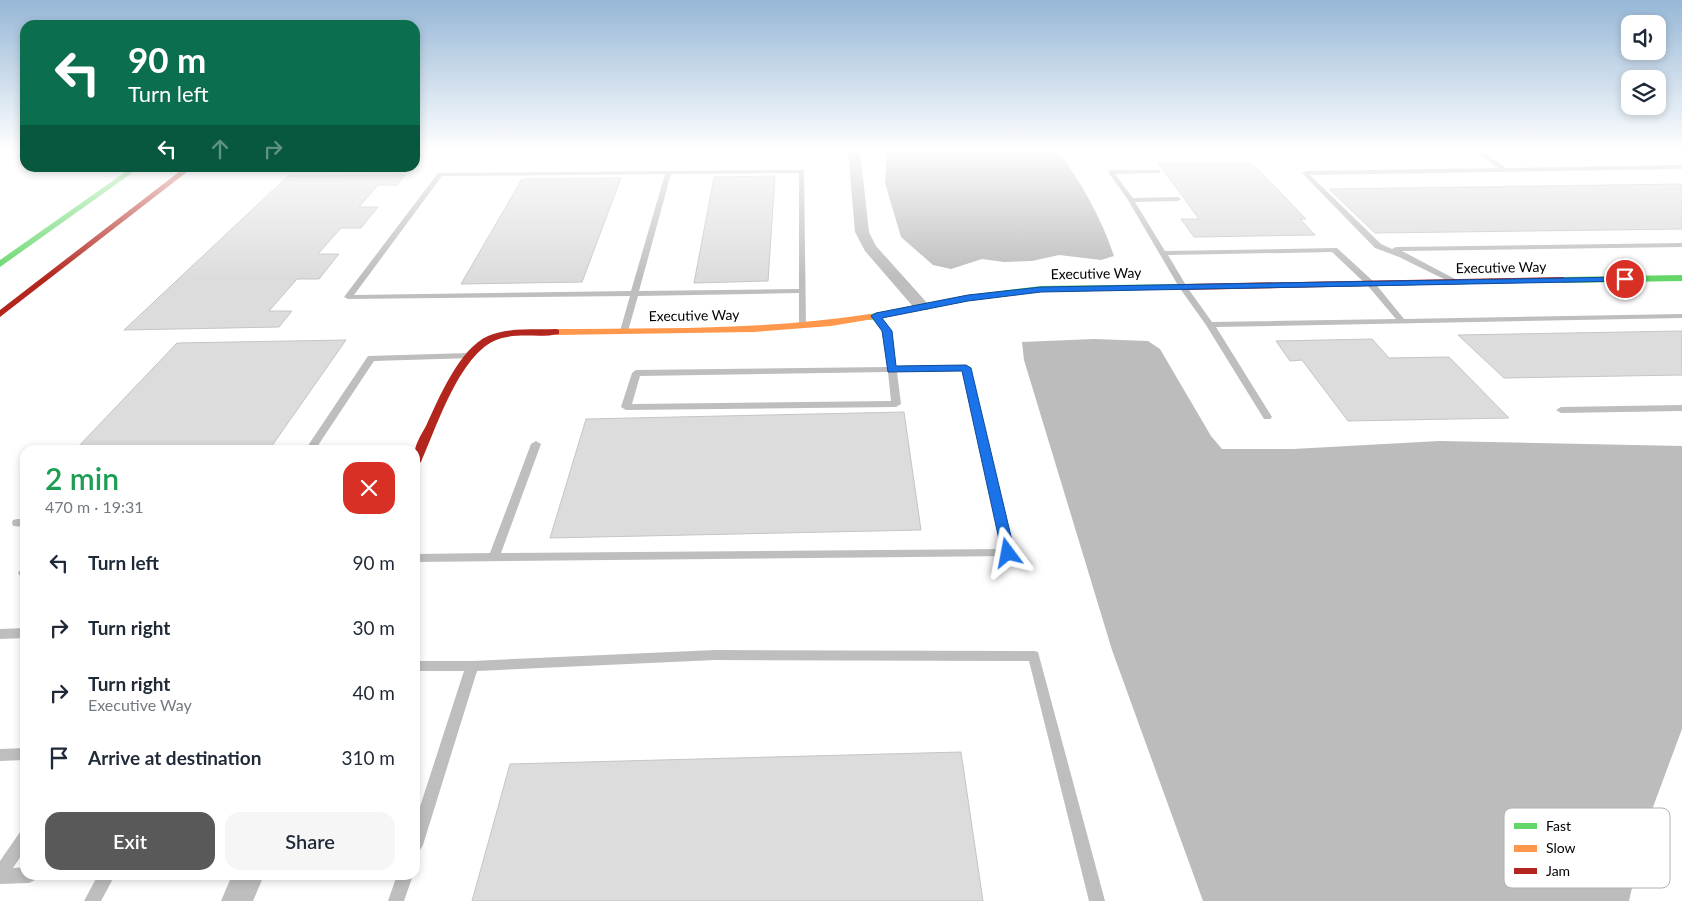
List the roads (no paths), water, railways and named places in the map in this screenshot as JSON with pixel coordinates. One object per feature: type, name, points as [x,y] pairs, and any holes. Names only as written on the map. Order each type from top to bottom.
[{"type":"main road","points":[[0,264],[100,193]]},
{"type":"main road","points":[[0,314],[156,193]]},
{"type":"main road","name":"Executive Way","points":[[470,356],[484,342],[510,333],[831,324],[968,298],[1041,289],[1682,278]]},
{"type":"main road","points":[[420,452],[464,363],[470,356]]},
{"type":"street","points":[[858,193],[862,232],[870,248],[922,307]]},
{"type":"street","points":[[237,901],[246,880]]},
{"type":"lane","points":[[426,193],[348,297],[802,291]]},
{"type":"lane","points":[[624,331],[662,193]]},
{"type":"lane","points":[[802,193],[803,326]]},
{"type":"lane","points":[[1126,193],[1183,287],[1210,324],[1267,417]]},
{"type":"lane","points":[[1324,193],[1378,246],[1402,255],[1454,282]]},
{"type":"lane","points":[[1131,200],[1178,200]]},
{"type":"lane","points":[[1402,255],[1396,249],[1682,245]]},
{"type":"lane","points":[[1162,252],[1334,250],[1371,284],[1401,320]]},
{"type":"lane","points":[[420,558],[1008,553],[966,368],[892,370],[636,373],[626,407],[896,404],[892,370],[887,331],[876,316]]},
{"type":"lane","points":[[1210,324],[1682,316]]},
{"type":"lane","points":[[313,445],[371,358],[470,356]]},
{"type":"lane","points":[[1561,410],[1682,408]]},
{"type":"lane","points":[[494,557],[536,444]]},
{"type":"lane","points":[[0,634],[20,633]]},
{"type":"lane","points":[[420,666],[472,666],[715,655],[1034,656],[1097,901]]},
{"type":"lane","points":[[420,829],[472,666]]},
{"type":"lane","points":[[0,755],[20,754]]},
{"type":"lane","points":[[0,875],[20,844]]},
{"type":"lane","points":[[0,875],[20,875]]},
{"type":"lane","points":[[92,901],[104,880]]},
{"type":"lane","points":[[396,901],[403,880]]}]
